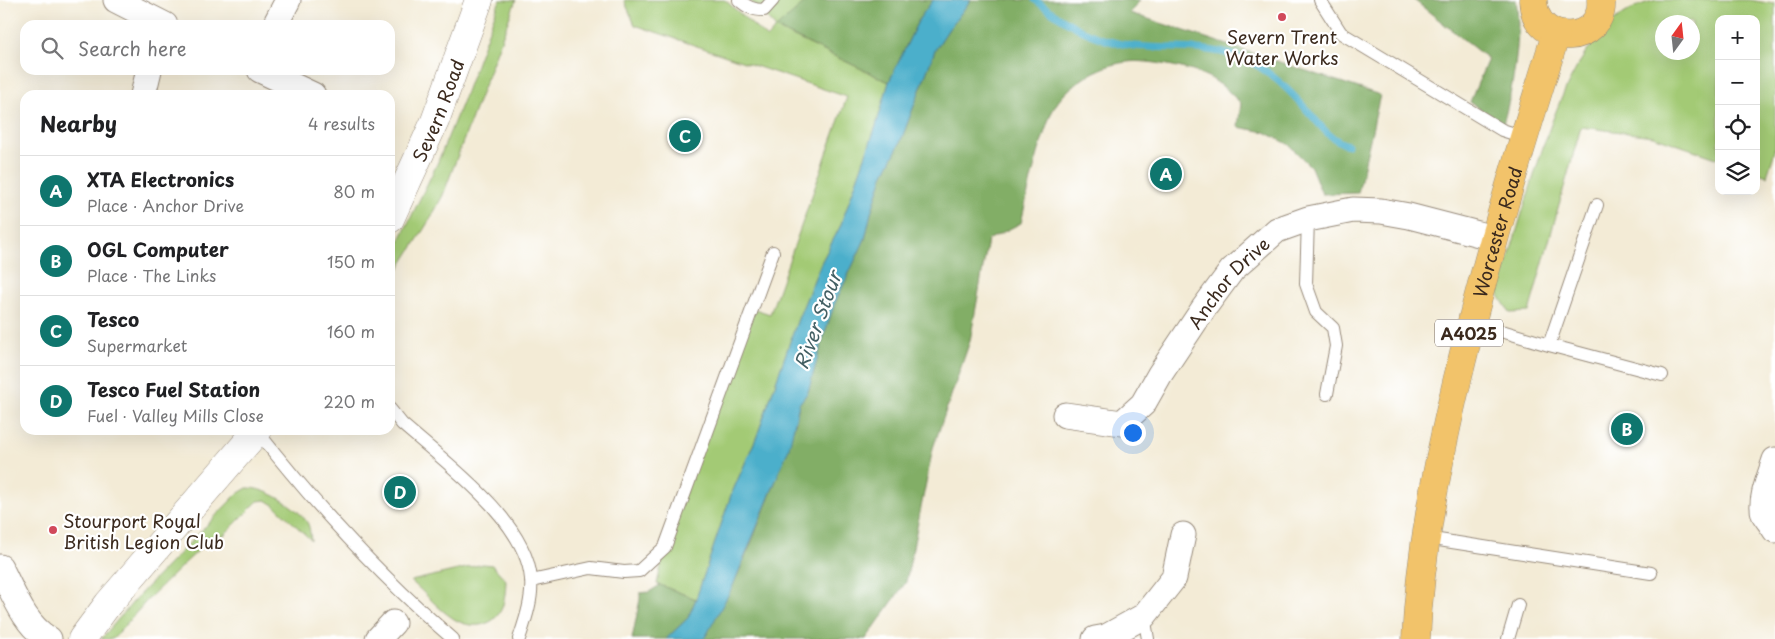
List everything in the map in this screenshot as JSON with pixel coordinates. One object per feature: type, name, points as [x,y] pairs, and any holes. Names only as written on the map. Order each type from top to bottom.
[{"type":"main road","points":[[1533,0],[1533,9],[1541,24],[1556,34],[1564,36],[1574,35],[1589,28],[1596,21],[1601,0]]},
{"type":"main road","name":"Worcester Road","points":[[1416,639],[1418,597],[1426,538],[1445,432],[1494,238],[1556,34]]},
{"type":"street","points":[[116,0],[154,20]]},
{"type":"street","points":[[278,20],[288,0]]},
{"type":"street","name":"Severn Road","points":[[395,208],[435,121],[479,0]]},
{"type":"street","points":[[144,90],[148,75]]},
{"type":"street","points":[[271,75],[303,90]]},
{"type":"street","name":"Anchor Drive","points":[[1065,415],[1122,423],[1143,404],[1160,374],[1232,270],[1277,230],[1308,219],[1353,210],[1381,211],[1438,222],[1494,238]]},
{"type":"street","points":[[82,639],[108,604],[255,435]]},
{"type":"street","points":[[1775,460],[1763,506],[1764,513],[1775,530]]},
{"type":"street","points":[[1095,639],[1146,628],[1174,578],[1182,535]]},
{"type":"street","points":[[0,567],[28,620],[35,629],[49,639]]},
{"type":"lane","points":[[739,0],[748,8],[764,10],[773,0]]},
{"type":"lane","points":[[1320,0],[1341,33],[1502,130],[1524,137]]},
{"type":"lane","points":[[1549,345],[1597,205]]},
{"type":"lane","points":[[1308,219],[1306,284],[1316,312],[1333,328],[1336,346],[1327,394]]},
{"type":"lane","points":[[531,581],[591,568],[624,572],[640,571],[665,547],[773,252]]},
{"type":"lane","points":[[1470,328],[1505,332],[1662,376]]},
{"type":"lane","points":[[395,415],[402,424],[465,480],[504,520],[520,542],[529,568],[531,581],[528,608],[519,639]]},
{"type":"lane","points":[[261,435],[325,513],[397,588],[453,639]]},
{"type":"lane","points":[[1426,538],[1651,573]]},
{"type":"lane","points":[[1508,639],[1518,605]]},
{"type":"green space","points":[[500,0],[516,0],[443,195],[395,276],[395,250],[437,164]]},
{"type":"green space","points":[[624,0],[725,0],[767,38],[776,28],[750,0],[808,0],[777,29],[889,82],[876,126],[840,227],[821,263],[798,319],[757,436],[731,495],[696,599],[657,584],[665,547],[752,308],[770,314],[847,97],[635,25]]},
{"type":"green space","points":[[808,0],[934,0],[919,19],[889,82],[776,28]]},
{"type":"green space","points":[[971,0],[1140,0],[1130,13],[1380,95],[1358,193],[1322,194],[1311,167],[1288,144],[1265,132],[1238,127],[1241,103],[1222,86],[1207,77],[1173,66],[1136,61],[1105,67],[1084,78],[1066,92],[1050,115],[1041,142],[1021,223],[988,240],[970,341],[933,448],[906,582],[866,639],[703,639],[732,588],[778,475],[796,421],[799,404],[808,392],[835,303],[865,239],[883,176],[900,143],[935,50]]},
{"type":"green space","points":[[1414,0],[1516,0],[1518,14],[1517,46],[1510,94],[1503,124],[1470,102],[1488,59]]},
{"type":"green space","points":[[1657,0],[1749,0],[1775,4],[1775,151],[1767,176],[1760,173],[1760,15],[1715,15],[1715,158],[1653,136],[1581,127],[1529,312],[1510,313],[1498,294],[1549,129],[1574,73],[1590,47],[1609,26],[1631,10]]},
{"type":"green space","points":[[247,488],[272,494],[297,511],[308,524],[311,540],[274,505],[266,500],[258,501],[224,535],[201,548],[185,563],[150,597],[113,639],[101,639],[141,593],[237,494]]},
{"type":"green space","points":[[483,564],[492,565],[506,580],[504,602],[499,614],[488,623],[480,625],[467,624],[454,619],[437,606],[411,581]]},
{"type":"green space","points":[[660,585],[696,599],[688,618],[666,639],[632,639],[640,593],[649,592]]},
{"type":"water","name":"River Stour","points":[[933,0],[971,0],[935,50],[900,143],[883,176],[865,239],[835,303],[808,392],[799,404],[789,448],[732,588],[703,639],[666,639],[688,618],[696,599],[731,495],[757,436],[798,319],[821,263],[840,227],[876,126],[889,82],[919,19]]},
{"type":"waterway","points":[[1035,0],[1070,24],[1093,36],[1119,44],[1223,52],[1251,62],[1266,71],[1280,83],[1330,135],[1341,143],[1348,145]]},
{"type":"place","name":"Severn Trent Water Works","points":[[1282,17]]},
{"type":"place","name":"Tesco","points":[[685,136]]},
{"type":"place","name":"XTA Electronics","points":[[1166,174]]},
{"type":"place","name":"OGL Computer","points":[[1627,429]]},
{"type":"place","name":"Tesco Fuel Station","points":[[400,492]]},
{"type":"place","name":"Stourport Royal British Legion Club","points":[[53,530]]}]
